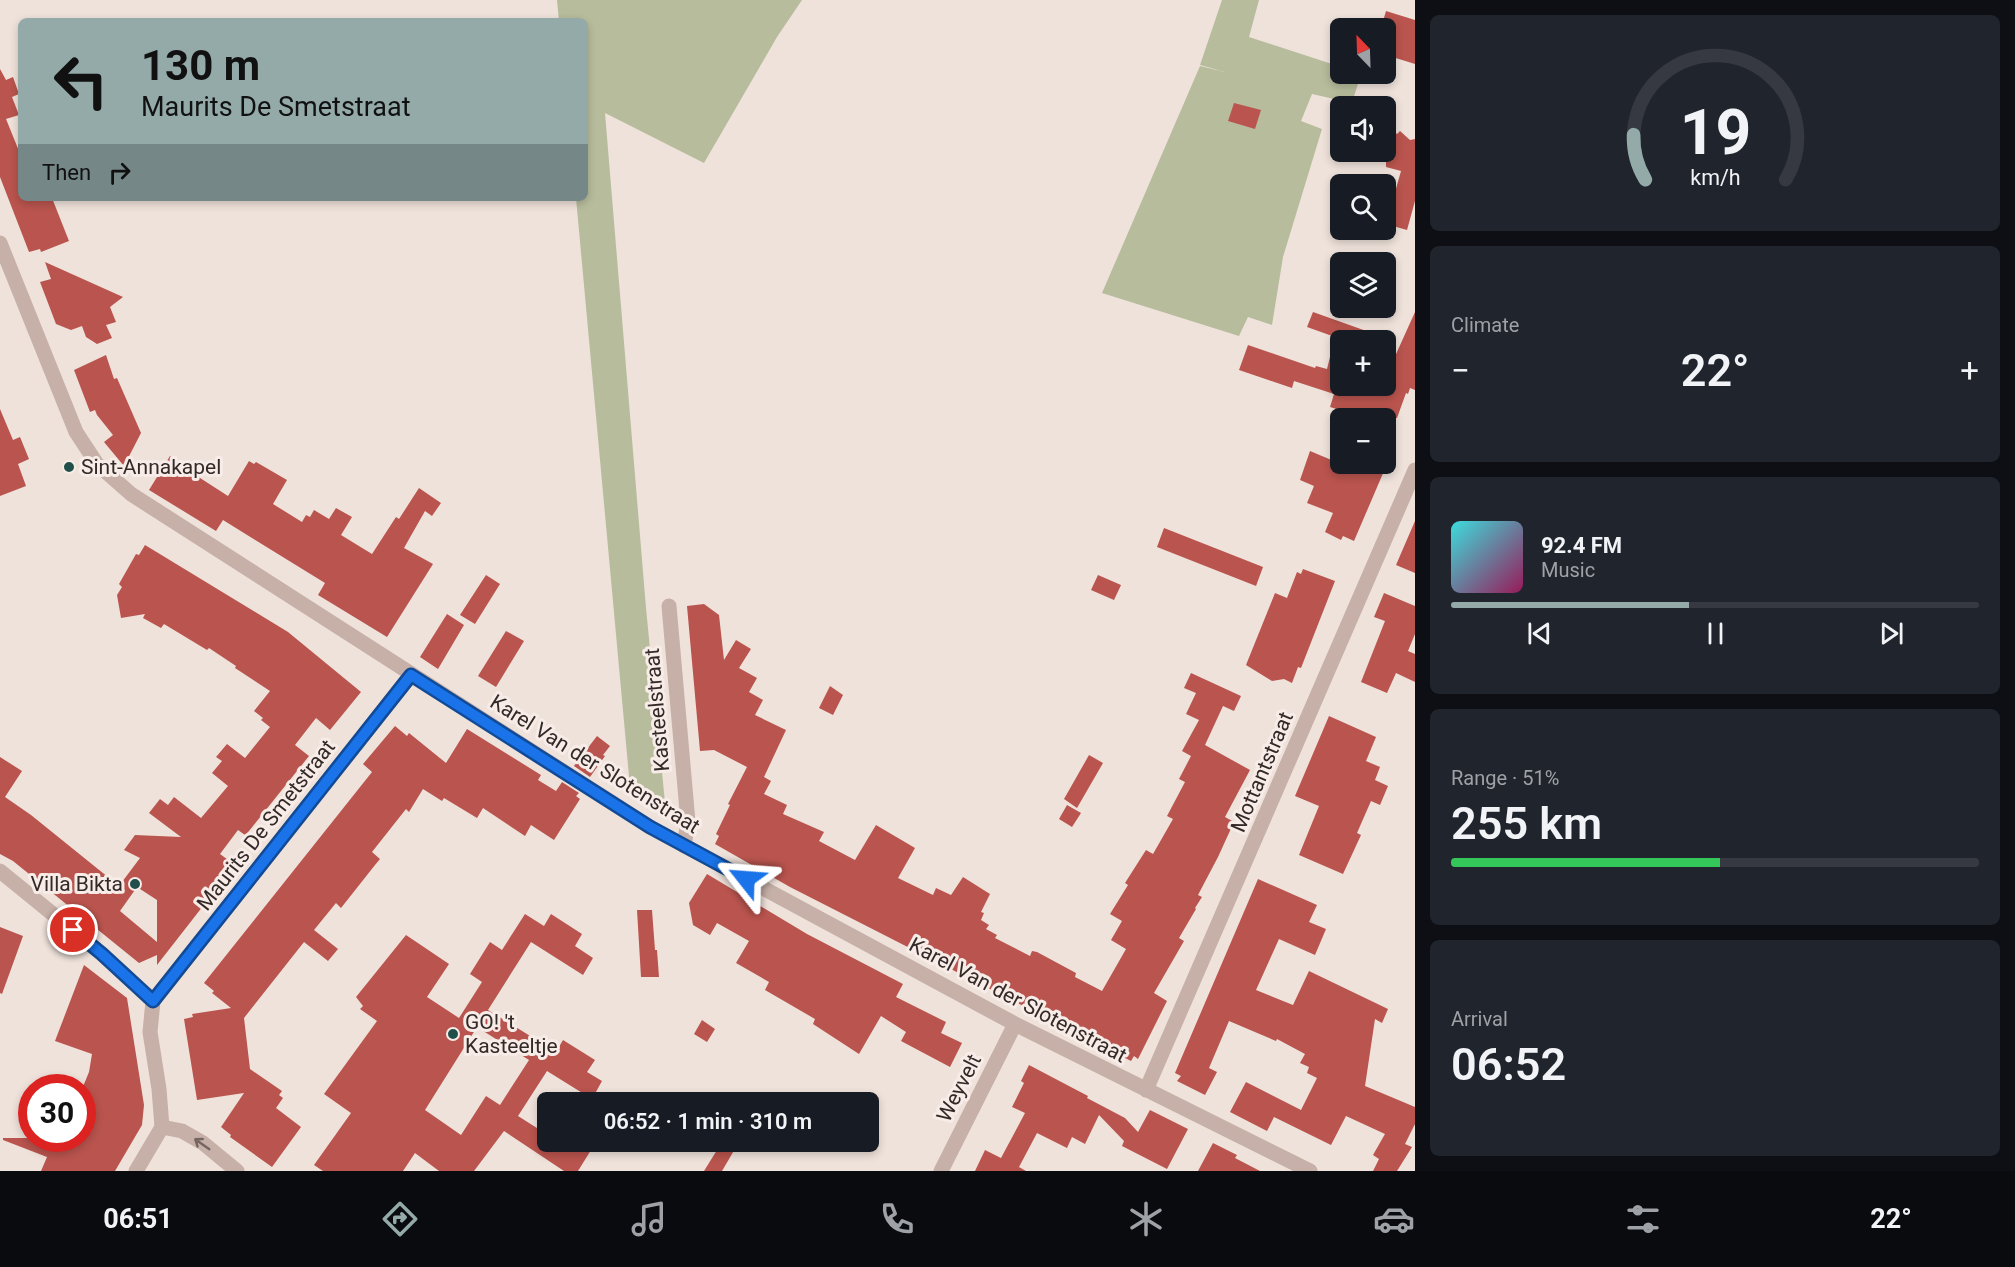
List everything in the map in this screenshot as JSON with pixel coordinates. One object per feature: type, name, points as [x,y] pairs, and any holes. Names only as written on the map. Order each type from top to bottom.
[{"type":"street","name":"Karel Van der Slotenstraat","points":[[0,243],[76,432],[97,464],[130,494],[650,827],[1015,1024],[1310,1171]]},
{"type":"street","name":"Mottantstraat","points":[[1146,1090],[1415,470]]},
{"type":"street","name":"Kasteelstraat","points":[[669,606],[688,822],[684,846]]},
{"type":"street","name":"Maurits De Smetstraat","points":[[153,1001],[411,675]]},
{"type":"street","points":[[0,871],[102,954],[153,1001],[150,1032],[162,1127],[135,1171]]},
{"type":"street","name":"Weyvelt","points":[[941,1171],[1015,1024]]},
{"type":"street","points":[[162,1127],[182,1131],[203,1143],[237,1171]]},
{"type":"green space","points":[[557,0],[802,0],[777,37],[704,163],[605,113],[646,608],[666,813],[631,798],[576,201],[588,201],[588,18],[559,18]]},
{"type":"green space","points":[[1222,0],[1259,0],[1249,37],[1330,63],[1330,84],[1358,84],[1354,96],[1330,96],[1330,98],[1312,94],[1301,121],[1322,129],[1283,257],[1272,325],[1248,317],[1239,336],[1102,293],[1200,66],[1225,72],[1200,65]]},
{"type":"building","points":[[1386,11],[1415,20],[1415,64],[1396,58],[1396,18],[1384,18]]},
{"type":"building","points":[[0,69],[6,80],[13,77],[18,91],[18,94],[12,97],[18,115],[6,119],[18,149],[18,201],[53,201],[69,241],[41,252],[40,249],[29,252],[0,177]]},
{"type":"building","points":[[1234,103],[1261,110],[1255,129],[1228,121]]},
{"type":"building","points":[[1400,131],[1410,140],[1415,139],[1415,201],[1407,230],[1396,227],[1396,189],[1401,171],[1386,167],[1386,162],[1396,162],[1396,133]]},
{"type":"building","points":[[45,262],[123,297],[110,307],[116,322],[106,325],[112,338],[97,344],[86,337],[82,326],[71,330],[56,324],[40,282],[51,279]]},
{"type":"building","points":[[1313,312],[1364,330],[1330,330],[1330,335],[1307,327]]},
{"type":"building","points":[[1415,312],[1415,390],[1410,388],[1408,394],[1406,393],[1397,418],[1396,408],[1330,407],[1333,396],[1396,396],[1396,354]]},
{"type":"building","points":[[1248,345],[1315,368],[1316,366],[1327,369],[1330,357],[1330,393],[1294,381],[1292,388],[1239,370]]},
{"type":"building","points":[[106,355],[114,379],[117,378],[141,433],[124,466],[104,442],[113,435],[95,410],[90,412],[74,370]]},
{"type":"building","points":[[0,409],[13,440],[20,437],[29,459],[18,464],[26,486],[0,496]]},
{"type":"building","points":[[1310,451],[1330,459],[1330,474],[1383,474],[1354,541],[1343,536],[1341,540],[1325,532],[1333,513],[1307,503],[1314,486],[1300,480]]},
{"type":"building","points":[[170,456],[228,496],[249,461],[254,464],[256,462],[287,480],[273,504],[302,522],[306,515],[310,517],[314,510],[329,519],[336,508],[352,517],[341,535],[372,554],[396,517],[399,519],[419,488],[441,503],[432,516],[425,511],[404,548],[433,564],[387,637],[318,595],[325,583],[223,520],[216,531],[149,490]]},
{"type":"building","points":[[1415,521],[1415,573],[1396,565]]},
{"type":"building","points":[[1164,528],[1263,567],[1256,586],[1157,547]]},
{"type":"building","points":[[145,545],[288,632],[361,692],[330,730],[316,718],[295,745],[309,756],[249,831],[245,835],[238,830],[220,854],[235,865],[157,965],[157,955],[139,963],[13,861],[0,854],[0,757],[22,771],[5,797],[31,815],[119,886],[140,858],[124,850],[135,835],[181,837],[149,813],[160,799],[168,805],[174,797],[201,818],[228,786],[212,773],[222,761],[216,757],[227,744],[245,758],[270,727],[254,711],[270,691],[235,668],[236,666],[209,648],[207,650],[164,624],[161,628],[143,618],[145,614],[121,618],[117,595],[122,587],[119,584],[136,554],[139,555]],"holes":[[[137,887],[157,900],[157,942],[120,911]]]},
{"type":"building","points":[[1303,569],[1335,581],[1301,668],[1298,667],[1292,683],[1284,679],[1272,681],[1246,665],[1275,593],[1287,598],[1297,572],[1301,574]]},
{"type":"building","points":[[486,575],[500,584],[475,624],[460,615]]},
{"type":"building","points":[[1098,575],[1121,585],[1114,600],[1091,590]]},
{"type":"building","points":[[1384,593],[1415,606],[1415,634],[1408,651],[1415,654],[1415,682],[1396,673],[1387,693],[1361,682],[1385,621],[1374,617]]},
{"type":"building","points":[[704,604],[719,615],[724,660],[736,640],[751,649],[739,668],[757,678],[749,692],[763,700],[755,715],[786,730],[764,777],[771,781],[764,794],[787,805],[783,814],[824,832],[819,841],[855,860],[876,825],[915,848],[898,878],[933,895],[936,888],[951,895],[963,877],[990,894],[981,912],[984,913],[981,920],[989,925],[986,929],[997,935],[995,938],[1030,956],[1032,951],[1037,952],[1076,973],[1075,977],[1102,991],[1126,949],[1111,940],[1122,921],[1110,914],[1128,885],[1125,883],[1146,850],[1153,854],[1173,819],[1167,816],[1185,782],[1179,779],[1191,756],[1182,751],[1199,720],[1186,714],[1196,693],[1184,688],[1191,673],[1241,696],[1234,711],[1223,706],[1205,745],[1250,770],[1225,817],[1234,822],[1198,895],[1202,897],[1179,938],[1184,941],[1154,993],[1167,1001],[1138,1059],[1134,1056],[1131,1061],[790,887],[715,844],[719,836],[716,834],[730,805],[728,804],[747,767],[714,750],[700,751],[687,606]]},
{"type":"building","points":[[447,614],[464,625],[438,669],[420,657]]},
{"type":"building","points":[[506,631],[524,641],[496,687],[478,676]]},
{"type":"building","points":[[830,686],[843,695],[833,715],[819,708]]},
{"type":"building","points":[[1329,716],[1376,737],[1366,761],[1380,767],[1375,780],[1388,786],[1380,805],[1371,801],[1357,833],[1361,835],[1343,874],[1299,855],[1319,806],[1295,796]]},
{"type":"building","points":[[395,726],[407,736],[409,733],[446,763],[467,729],[541,775],[538,780],[556,791],[562,782],[579,793],[576,796],[580,799],[554,840],[531,825],[525,836],[483,808],[477,818],[444,798],[442,801],[423,789],[409,812],[406,809],[372,852],[380,859],[341,908],[336,903],[314,930],[338,949],[328,961],[304,942],[244,1018],[250,1069],[282,1091],[279,1095],[283,1098],[276,1108],[301,1127],[272,1167],[230,1137],[231,1135],[221,1127],[244,1093],[197,1100],[184,1019],[193,1017],[192,1014],[231,1008],[212,993],[214,991],[204,983],[372,772],[363,764]]},
{"type":"building","points":[[597,736],[610,746],[590,777],[574,766]]},
{"type":"building","points":[[1089,755],[1103,763],[1077,808],[1064,799]]},
{"type":"building","points":[[1067,805],[1081,813],[1072,827],[1059,819]]},
{"type":"building","points":[[707,874],[807,934],[903,984],[896,997],[946,1022],[941,1033],[962,1043],[950,1067],[901,1041],[906,1032],[881,1016],[859,1054],[813,1024],[815,1019],[765,990],[769,982],[736,963],[749,941],[717,923],[710,935],[693,925],[689,903]]},
{"type":"building","points":[[1258,879],[1317,905],[1309,922],[1326,929],[1315,955],[1279,939],[1256,990],[1293,1005],[1309,971],[1388,1009],[1382,1023],[1375,1019],[1365,1086],[1415,1107],[1415,1124],[1405,1144],[1412,1147],[1397,1171],[1373,1171],[1379,1159],[1373,1155],[1385,1134],[1346,1116],[1331,1145],[1274,1117],[1267,1131],[1230,1112],[1246,1082],[1301,1110],[1317,1078],[1307,1073],[1309,1067],[1300,1063],[1305,1054],[1277,1039],[1276,1041],[1229,1021],[1209,1068],[1217,1072],[1205,1095],[1177,1081],[1181,1076],[1175,1073]]},
{"type":"building","points":[[637,910],[652,910],[659,977],[641,977]]},
{"type":"building","points":[[525,914],[544,926],[551,914],[582,934],[575,946],[593,958],[583,975],[531,942],[488,1010],[556,1052],[563,1040],[595,1060],[587,1072],[602,1081],[596,1092],[581,1092],[547,1071],[518,1116],[537,1128],[537,1152],[590,1152],[578,1171],[564,1171],[504,1131],[474,1171],[439,1171],[415,1153],[403,1171],[323,1171],[314,1165],[351,1113],[324,1094],[377,1021],[360,1009],[363,1006],[356,997],[406,935],[449,964],[427,997],[459,1018],[482,982],[470,974],[490,942],[502,950]],"holes":[[[477,1027],[529,1060],[500,1105],[486,1096],[461,1135],[425,1110]]]},
{"type":"building","points":[[0,927],[23,936],[2,994],[0,993]]},
{"type":"building","points":[[84,965],[127,998],[144,1105],[142,1125],[115,1171],[41,1171],[47,1157],[34,1152],[96,1152],[96,1074],[88,1074],[92,1054],[55,1041]]},
{"type":"building","points":[[702,1020],[715,1029],[707,1042],[694,1034]]},
{"type":"building","points":[[1029,1065],[1125,1118],[1138,1132],[1150,1110],[1188,1129],[1167,1169],[1122,1146],[1124,1141],[1099,1115],[1085,1144],[1072,1137],[1067,1148],[1037,1133],[1019,1167],[1026,1171],[975,1171],[985,1150],[1001,1158],[1025,1113],[1012,1107],[1024,1083],[1021,1081]]},
{"type":"building","points":[[3,1138],[18,1138],[18,1146],[3,1140]]},
{"type":"building","points":[[1213,1143],[1237,1155],[1235,1158],[1260,1171],[1198,1171]]},
{"type":"building","points":[[716,1152],[733,1152],[722,1171],[704,1171]]},
{"type":"place","name":"Sint-Annakapel","points":[[69,467]]},
{"type":"place","name":"Villa Bikta","points":[[135,884]]},
{"type":"place","name":"GO! 't Kasteeltje","points":[[453,1034]]},
{"type":"route","points":[[73,930],[153,1001],[411,675],[650,827],[746,879]]}]
